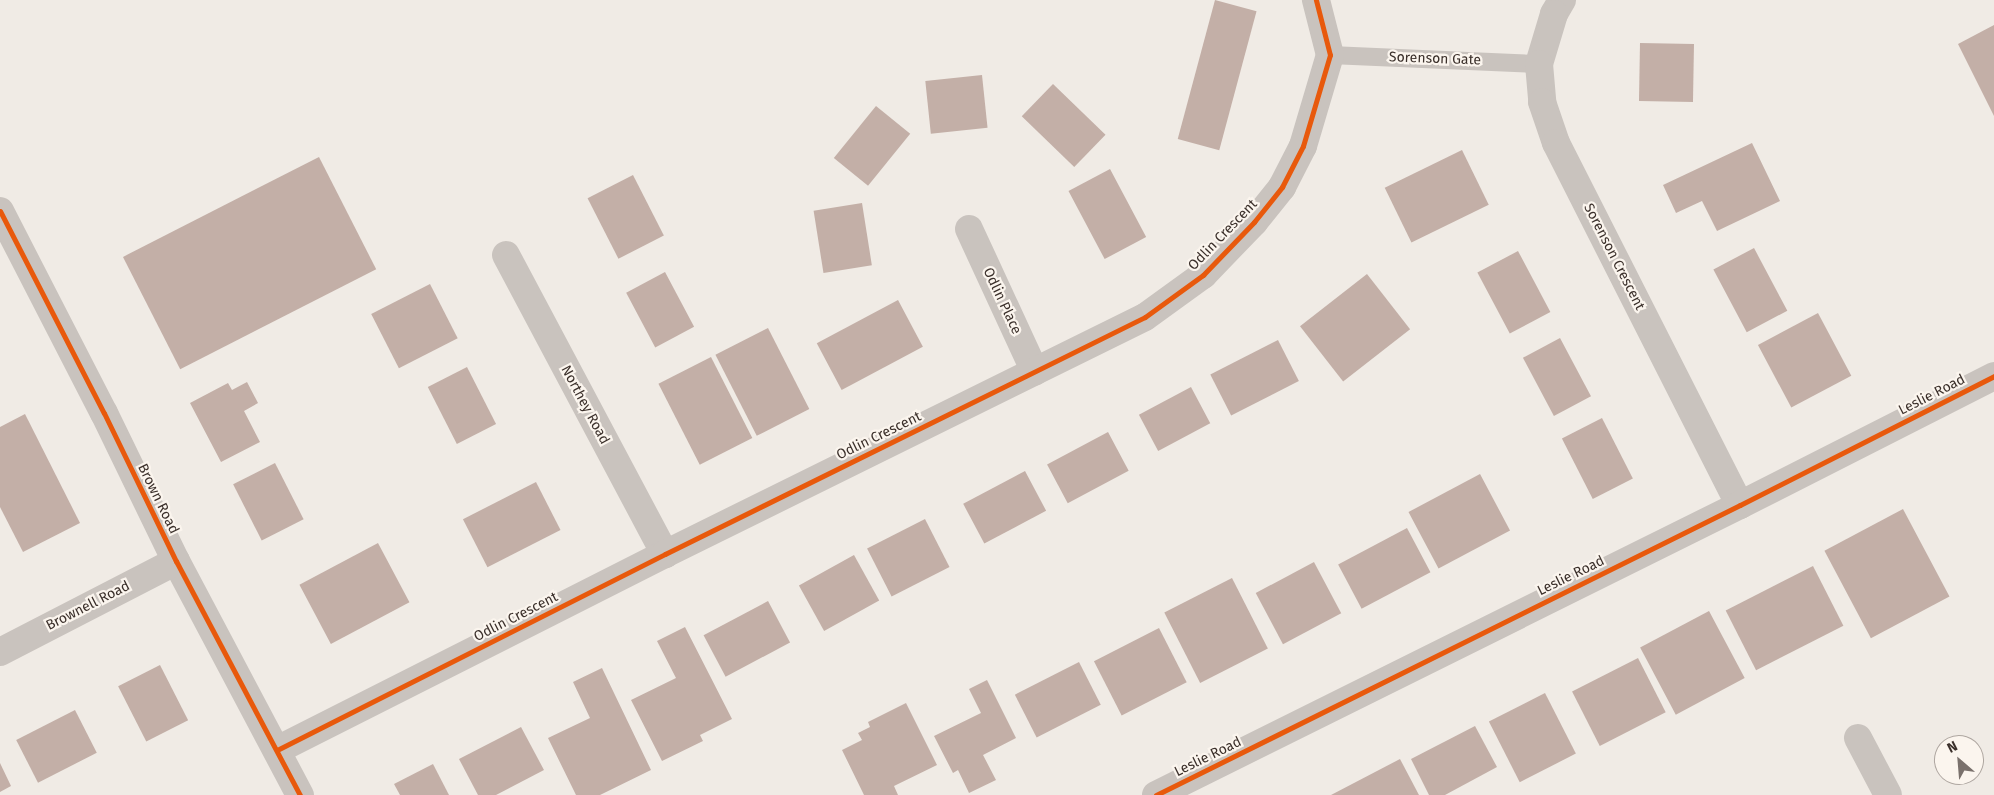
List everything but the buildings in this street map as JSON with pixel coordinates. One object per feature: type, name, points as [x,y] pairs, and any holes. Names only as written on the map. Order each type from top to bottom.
[{"type":"street","points":[[1316,0],[1330,55]]},
{"type":"street","name":"Sorenson Crescent","points":[[1562,0],[1554,14],[1539,64],[1542,102],[1556,143],[1740,505]]},
{"type":"street","name":"Odlin Crescent","points":[[277,750],[665,554],[1145,318],[1203,275],[1254,222],[1282,187],[1303,146],[1330,55]]},
{"type":"street","name":"Brown Road","points":[[0,211],[104,414],[176,561],[300,795]]},
{"type":"street","name":"Odlin Place","points":[[969,229],[1035,372]]},
{"type":"street","name":"Northey Road","points":[[506,255],[665,554]]},
{"type":"street","name":"Leslie Road","points":[[1156,795],[1740,505],[1994,376]]},
{"type":"street","name":"Brownell Road","points":[[0,652],[176,561]]},
{"type":"street","points":[[1858,738],[1888,795]]},
{"type":"lane","name":"Sorenson Gate","points":[[1330,55],[1539,64]]},
{"type":"cycle path","points":[[277,750],[665,554],[1145,317],[1203,275],[1254,222],[1282,187],[1303,146],[1330,55],[1316,0]]},
{"type":"cycle path","points":[[0,211],[104,413],[176,561],[300,795]]},
{"type":"cycle path","points":[[1156,795],[1740,505],[1994,376]]}]
